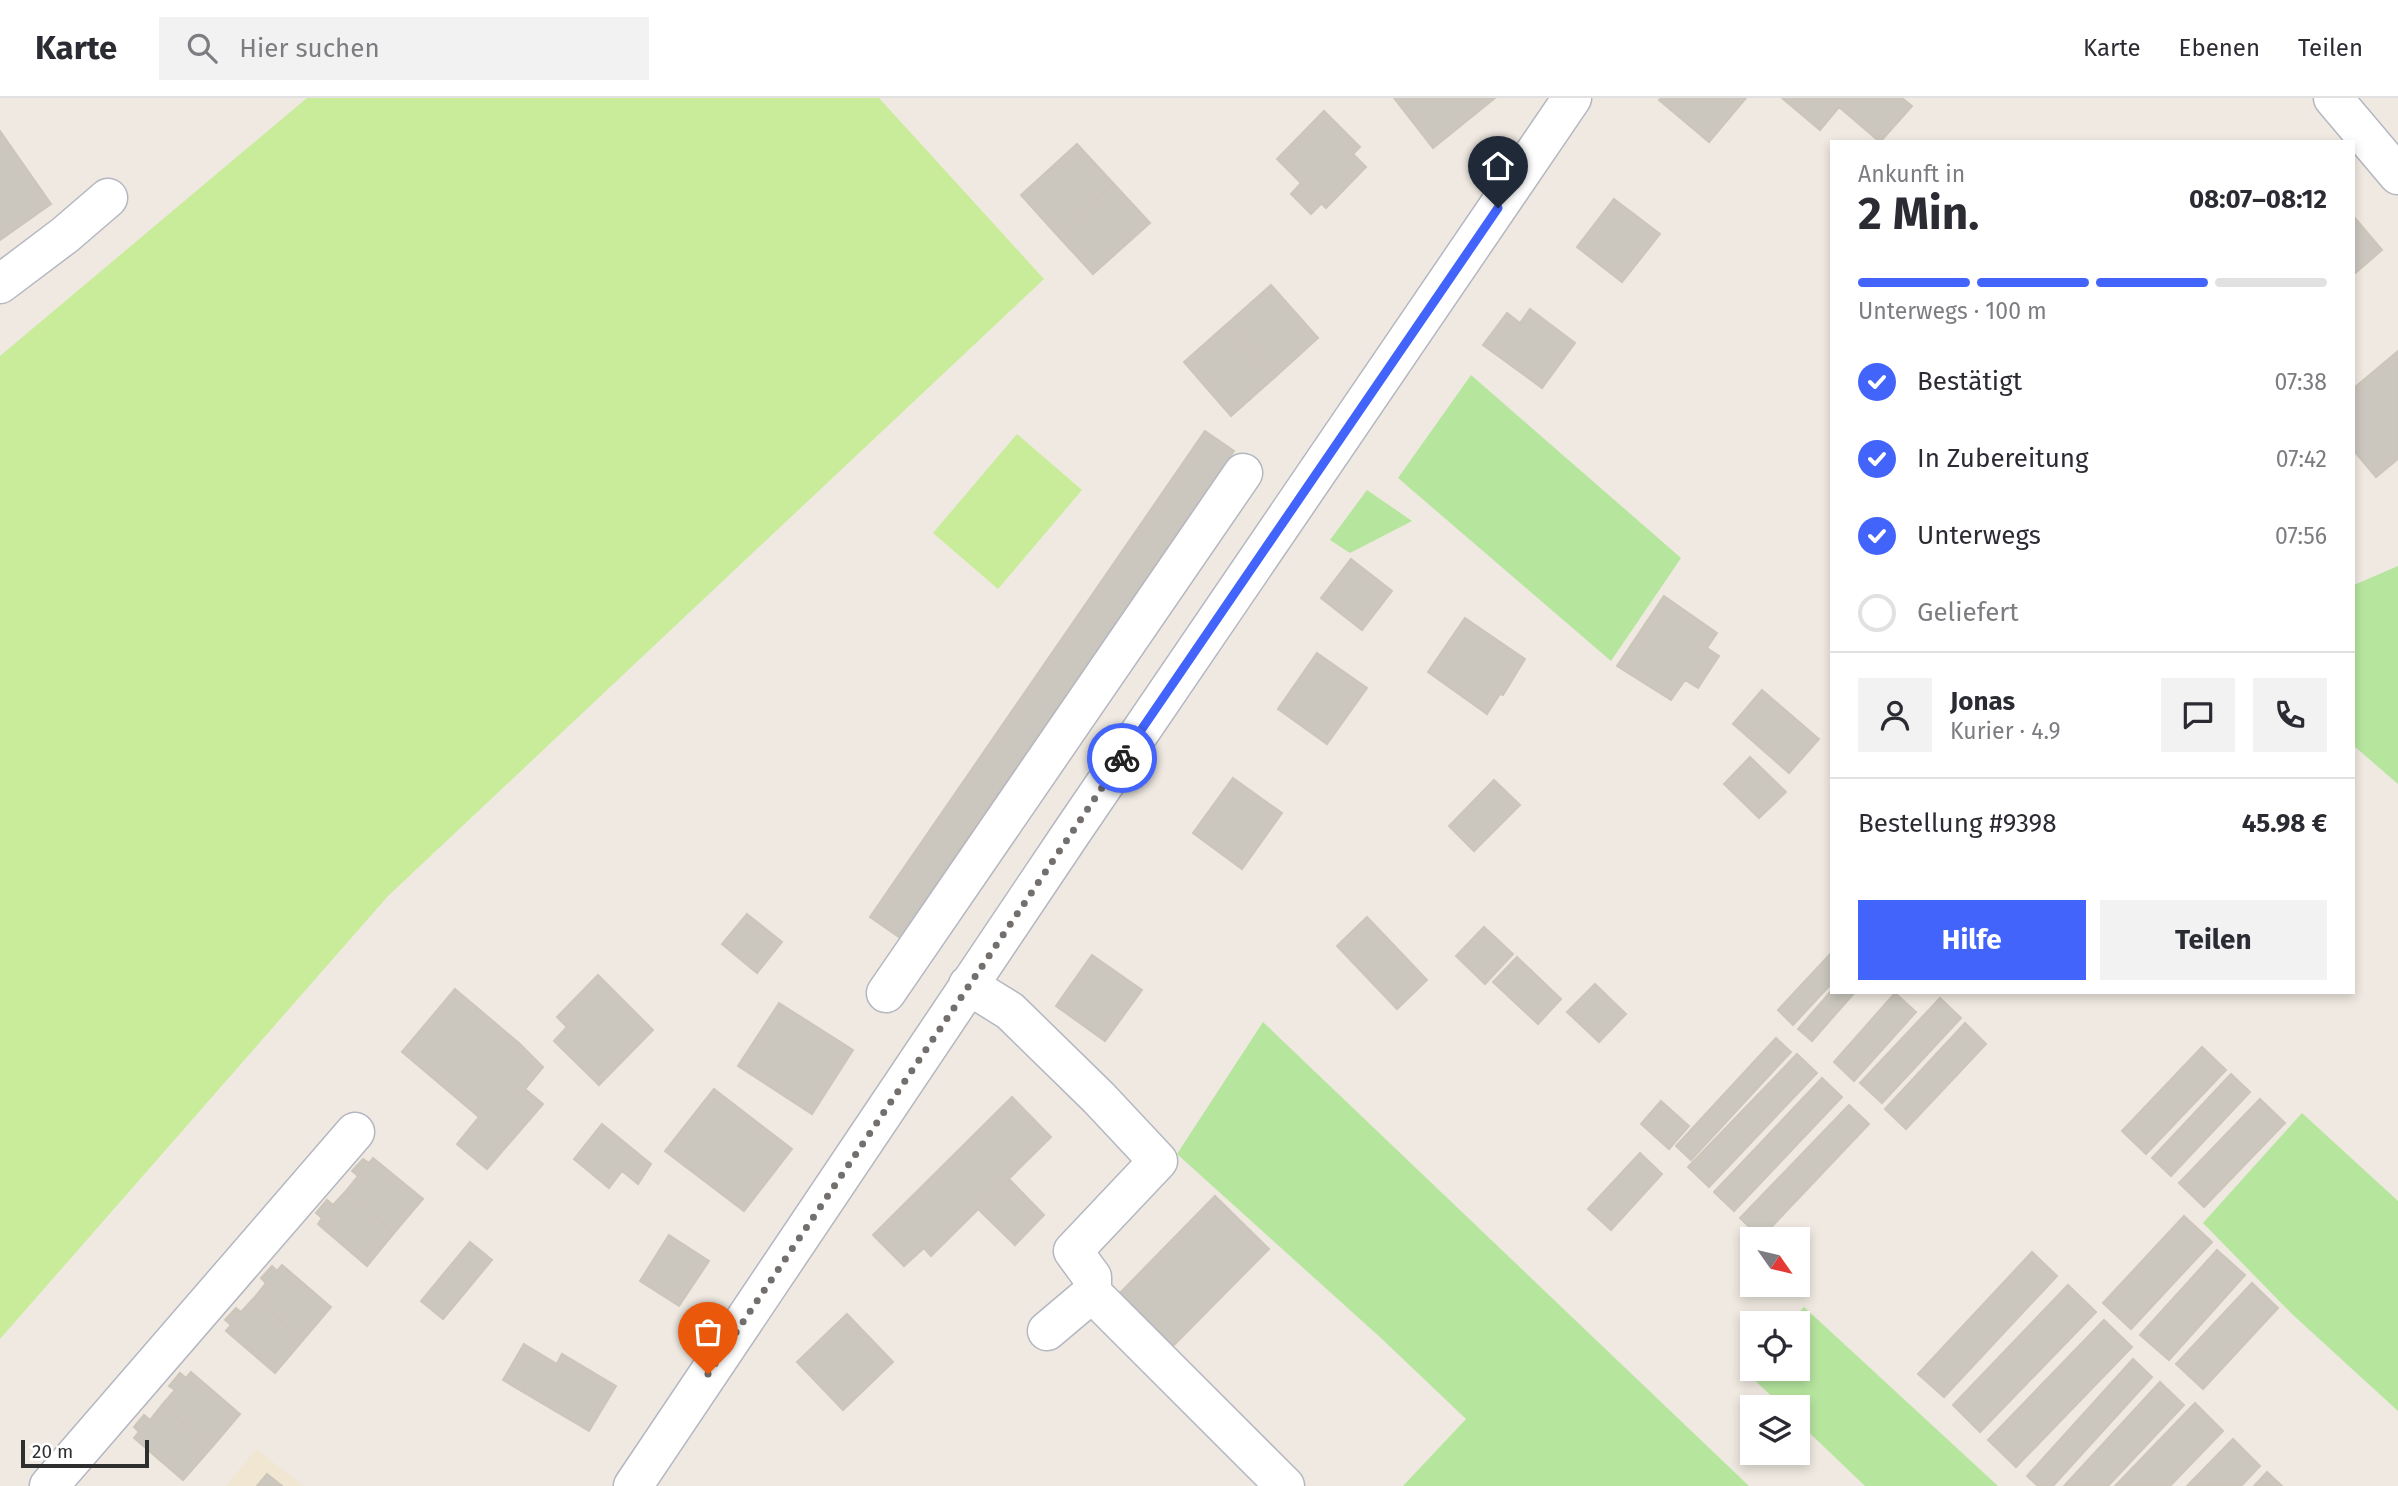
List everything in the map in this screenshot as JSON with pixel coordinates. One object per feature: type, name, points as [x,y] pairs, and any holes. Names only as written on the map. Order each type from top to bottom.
[{"type":"street","points":[[632,1486],[968,985],[1572,98]]},
{"type":"street","points":[[2333,98],[2398,174]]},
{"type":"street","points":[[0,284],[65,235],[108,198]]},
{"type":"street","points":[[886,993],[1243,473]]},
{"type":"street","points":[[968,985],[1010,1011],[1099,1098],[1158,1161],[1073,1251],[1092,1277],[1092,1293],[1285,1486]]},
{"type":"street","points":[[49,1486],[355,1132]]},
{"type":"street","points":[[1047,1332],[1092,1293]]},
{"type":"shaded area","points":[[256,1449],[304,1486],[226,1486]]},
{"type":"green space","points":[[307,98],[879,98],[1044,279],[388,896],[0,1339],[0,356]]},
{"type":"green space","points":[[1471,375],[1681,558],[1611,661],[1398,478]]},
{"type":"green space","points":[[1017,434],[1082,490],[998,589],[933,533]]},
{"type":"green space","points":[[1367,490],[1412,521],[1350,553],[1330,540]]},
{"type":"green space","points":[[2398,566],[2398,784],[2355,747],[2355,585]]},
{"type":"green space","points":[[1263,1022],[1749,1486],[1403,1486],[1466,1419],[1382,1339],[1177,1154]]},
{"type":"green space","points":[[2302,1113],[2398,1201],[2398,1411],[2292,1314],[2203,1223]]},
{"type":"green space","points":[[1810,1313],[1998,1486],[1865,1486],[1810,1433],[1810,1395],[1770,1395],[1756,1381],[1810,1381]]},
{"type":"building","points":[[1394,98],[1495,98],[1433,148]]},
{"type":"building","points":[[1746,98],[1709,142],[1659,100]]},
{"type":"building","points":[[1782,98],[1902,98],[1912,106],[1882,140],[1878,140],[1839,107],[1820,130]]},
{"type":"building","points":[[1324,111],[1360,147],[1353,154],[1366,167],[1326,208],[1277,159]]},
{"type":"building","points":[[0,131],[51,204],[0,240]]},
{"type":"building","points":[[1077,144],[1113,183],[1057,235],[1021,195]]},
{"type":"building","points":[[1113,183],[1150,223],[1093,274],[1057,235]]},
{"type":"building","points":[[1301,183],[1321,204],[1311,214],[1291,194]]},
{"type":"building","points":[[1614,199],[1660,234],[1622,282],[1577,247]]},
{"type":"building","points":[[2355,218],[2382,250],[2355,273]]},
{"type":"building","points":[[1271,285],[1318,338],[1275,377],[1227,324]]},
{"type":"building","points":[[1530,309],[1575,343],[1542,388],[1483,345],[1507,313],[1520,323]]},
{"type":"building","points":[[1227,324],[1275,377],[1231,416],[1184,362]]},
{"type":"building","points":[[2398,351],[2398,459],[2376,477],[2355,452],[2355,387]]},
{"type":"building","points":[[1205,431],[1234,451],[899,937],[870,917]]},
{"type":"building","points":[[1351,559],[1392,591],[1362,630],[1321,598]]},
{"type":"building","points":[[1664,596],[1717,633],[1707,648],[1719,656],[1698,688],[1685,680],[1671,700],[1617,666]]},
{"type":"building","points":[[1465,618],[1525,659],[1503,695],[1500,694],[1487,714],[1428,672]]},
{"type":"building","points":[[1317,653],[1367,688],[1327,744],[1278,709]]},
{"type":"building","points":[[1762,690],[1819,739],[1789,773],[1733,724]]},
{"type":"building","points":[[1750,757],[1786,792],[1759,818],[1724,784]]},
{"type":"building","points":[[1233,778],[1282,813],[1242,869],[1193,833]]},
{"type":"building","points":[[1494,780],[1520,805],[1474,851],[1449,826]]},
{"type":"building","points":[[747,914],[782,942],[757,973],[722,944]]},
{"type":"building","points":[[1367,917],[1427,980],[1397,1009],[1337,946]]},
{"type":"building","points":[[1484,927],[1513,954],[1485,984],[1456,956]]},
{"type":"building","points":[[1830,954],[1830,985],[1793,1025],[1778,1010]]},
{"type":"building","points":[[1092,955],[1142,990],[1105,1041],[1056,1006]]},
{"type":"building","points":[[1517,957],[1561,999],[1538,1024],[1493,982]]},
{"type":"building","points":[[598,975],[653,1030],[599,1085],[554,1041],[567,1027],[557,1017]]},
{"type":"building","points":[[1595,984],[1626,1014],[1599,1042],[1567,1012]]},
{"type":"building","points":[[455,989],[543,1067],[525,1089],[543,1104],[487,1169],[457,1144],[479,1117],[402,1052]]},
{"type":"building","points":[[1830,992],[1853,994],[1812,1041],[1798,1029]]},
{"type":"building","points":[[1894,994],[1916,1012],[1854,1081],[1834,1062]]},
{"type":"building","points":[[1940,998],[1961,1018],[1882,1103],[1860,1083]]},
{"type":"building","points":[[779,1003],[853,1050],[812,1114],[738,1066]]},
{"type":"building","points":[[1965,1023],[1986,1044],[1906,1129],[1885,1109]]},
{"type":"building","points":[[1776,1038],[1791,1052],[1691,1160],[1676,1146]]},
{"type":"building","points":[[2202,1047],[2226,1070],[2146,1154],[2122,1131]]},
{"type":"building","points":[[1797,1054],[1817,1073],[1709,1187],[1688,1167]]},
{"type":"building","points":[[2231,1074],[2250,1092],[2171,1176],[2152,1158]]},
{"type":"building","points":[[1822,1078],[1842,1097],[1734,1211],[1714,1192]]},
{"type":"building","points":[[714,1089],[792,1149],[744,1211],[665,1151]]},
{"type":"building","points":[[1012,1097],[1051,1137],[931,1256],[924,1248],[904,1266],[873,1235]]},
{"type":"building","points":[[2260,1099],[2285,1123],[2204,1207],[2179,1183]]},
{"type":"building","points":[[1661,1101],[1689,1126],[1669,1149],[1641,1124]]},
{"type":"building","points":[[1849,1105],[1869,1124],[1771,1227],[1749,1227],[1740,1218]]},
{"type":"building","points":[[602,1124],[651,1164],[638,1184],[622,1171],[609,1188],[574,1159]]},
{"type":"building","points":[[1640,1153],[1662,1174],[1611,1230],[1588,1209]]},
{"type":"building","points":[[373,1158],[423,1199],[394,1233],[346,1191],[358,1176],[352,1171],[363,1159],[369,1163]]},
{"type":"building","points":[[1008,1178],[1044,1215],[1015,1245],[978,1209]]},
{"type":"building","points":[[346,1191],[394,1233],[367,1266],[318,1224],[322,1218],[316,1213],[327,1200],[333,1205]]},
{"type":"building","points":[[1215,1196],[1269,1249],[1166,1353],[1113,1300]]},
{"type":"building","points":[[2184,1216],[2212,1242],[2131,1329],[2103,1303]]},
{"type":"building","points":[[669,1235],[709,1261],[679,1306],[640,1281]]},
{"type":"building","points":[[470,1242],[492,1260],[443,1319],[421,1301]]},
{"type":"building","points":[[2217,1250],[2245,1275],[2169,1360],[2140,1335]]},
{"type":"building","points":[[2032,1252],[2057,1276],[1944,1397],[1918,1374]]},
{"type":"building","points":[[282,1265],[331,1307],[303,1340],[254,1298],[266,1283],[261,1278],[272,1266],[277,1271]]},
{"type":"building","points":[[2252,1283],[2278,1308],[2203,1389],[2176,1364]]},
{"type":"building","points":[[2068,1285],[2096,1312],[1980,1432],[1953,1405]]},
{"type":"building","points":[[254,1298],[303,1340],[275,1373],[226,1331],[231,1325],[225,1320],[236,1308],[241,1312]]},
{"type":"building","points":[[847,1314],[893,1362],[843,1410],[797,1362]]},
{"type":"building","points":[[2104,1320],[2132,1347],[2016,1467],[1988,1440]]},
{"type":"building","points":[[524,1344],[557,1364],[562,1354],[616,1386],[589,1431],[503,1380]]},
{"type":"building","points":[[2133,1359],[2152,1377],[2053,1486],[2038,1486],[2027,1476]]},
{"type":"building","points":[[191,1372],[240,1414],[212,1447],[162,1405],[175,1390],[169,1386],[180,1373],[186,1378]]},
{"type":"building","points":[[2160,1382],[2184,1405],[2108,1486],[2064,1486]]},
{"type":"building","points":[[2195,1403],[2223,1431],[2170,1486],[2115,1486]]},
{"type":"building","points":[[162,1405],[212,1447],[183,1480],[134,1438],[139,1432],[134,1427],[144,1415],[150,1420]]},
{"type":"building","points":[[2233,1439],[2260,1466],[2241,1486],[2187,1486]]},
{"type":"building","points":[[2267,1472],[2282,1486],[2254,1486]]},
{"type":"building","points":[[267,1474],[282,1486],[257,1486]]},
{"type":"way so far","points":[[708,1374],[1122,758]]},
{"type":"route","points":[[1122,758],[1498,208]]}]
